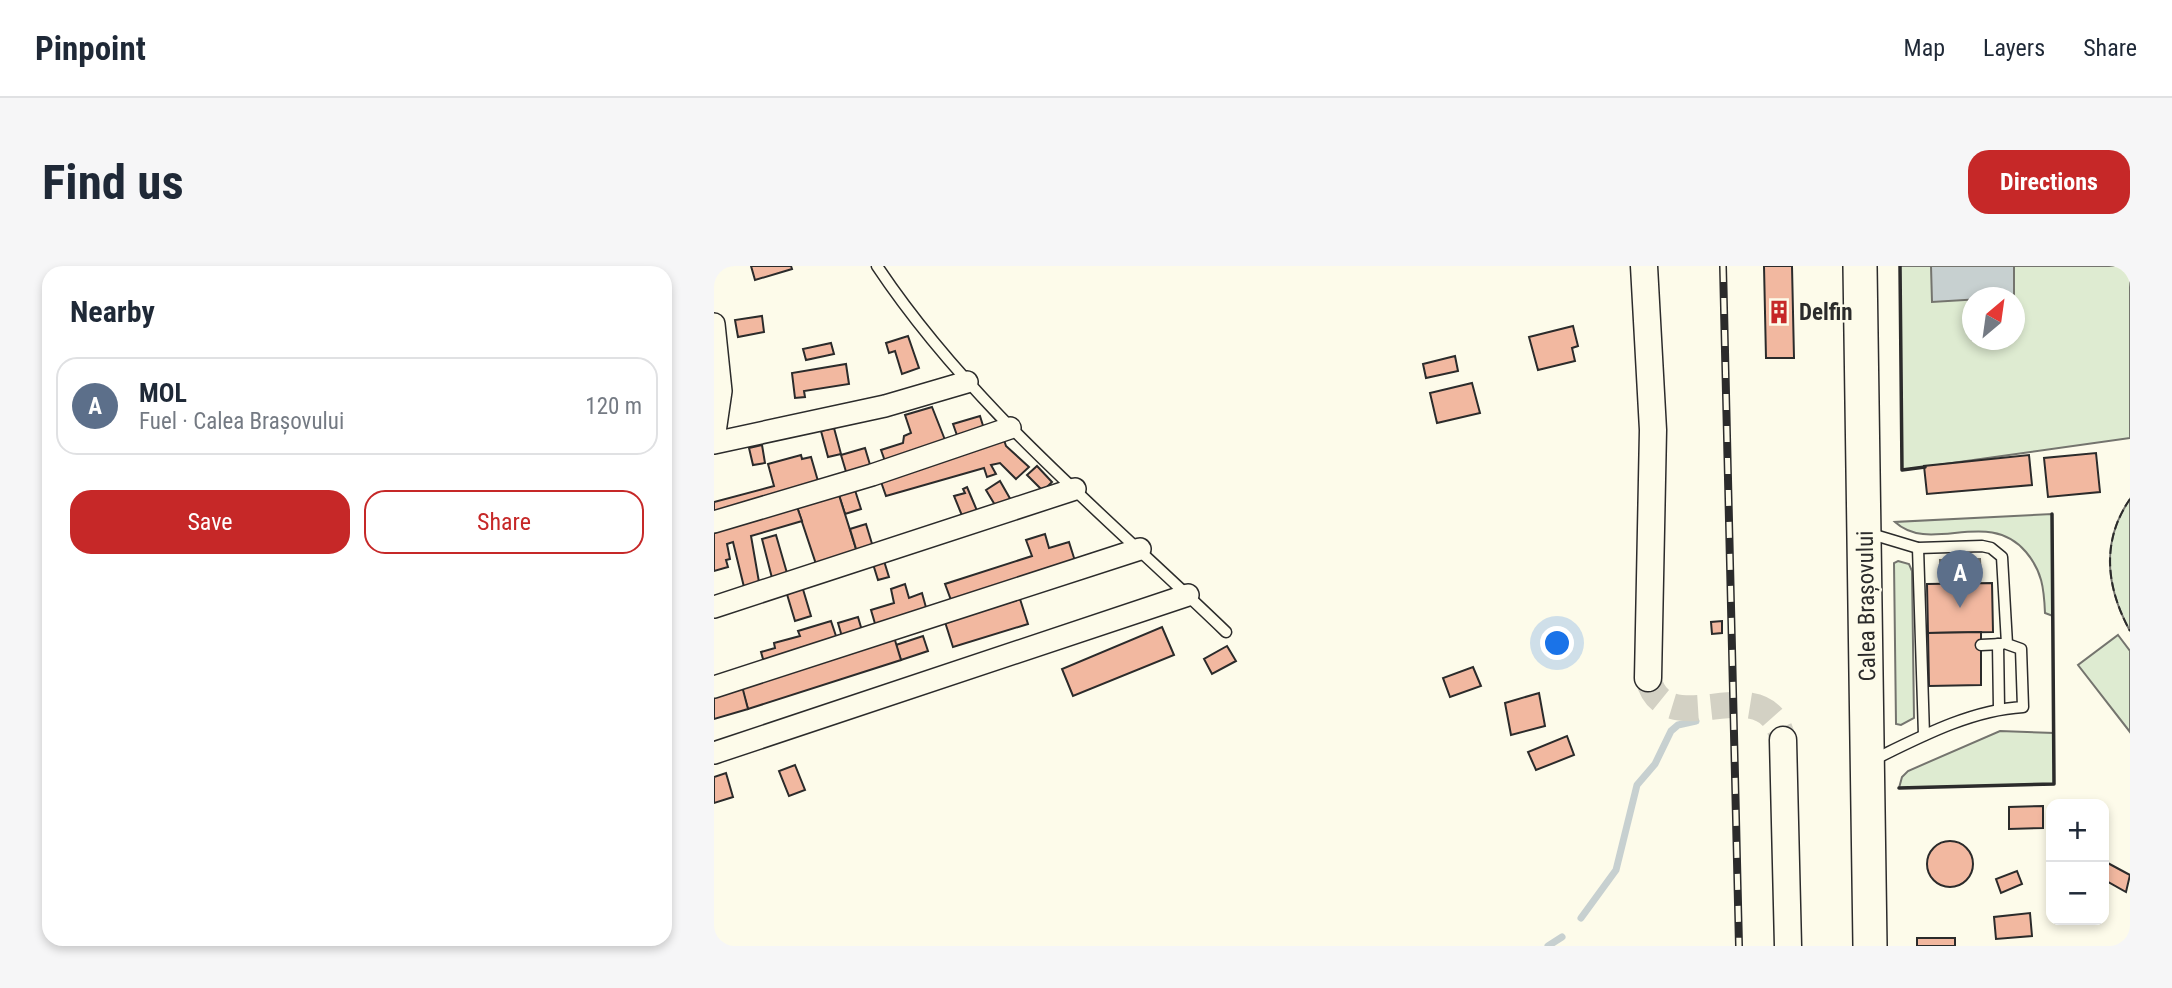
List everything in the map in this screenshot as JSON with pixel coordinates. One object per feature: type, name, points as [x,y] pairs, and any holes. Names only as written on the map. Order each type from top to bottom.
[{"type":"main road","name":"Calea Brașovului","points":[[1860,266],[1870,946]]},
{"type":"street","points":[[1644,266],[1653,430],[1648,678]]},
{"type":"street","points":[[714,324],[721,391],[714,441],[885,406],[967,382]]},
{"type":"street","points":[[714,522],[872,475],[1010,428]]},
{"type":"street","points":[[714,607],[1075,489]]},
{"type":"street","points":[[714,687],[1140,549]]},
{"type":"street","points":[[714,753],[1188,595]]},
{"type":"street","points":[[1783,740],[1788,946]]},
{"type":"lane","points":[[877,266],[926,334],[1010,428],[1226,632]]},
{"type":"lane","points":[[1865,532],[1918,548],[1982,546],[1991,548],[2002,557],[2002,644],[1998,708]]},
{"type":"lane","points":[[1918,548],[1925,647],[1924,735]]},
{"type":"lane","points":[[1868,762],[1924,735],[1998,708],[2023,707],[2021,649],[2002,644],[1981,645]]},
{"type":"green space","points":[[1900,266],[2130,266],[2130,438],[1902,470]]},
{"type":"green space","points":[[2130,499],[2130,631],[2116,598],[2110,564],[2114,531]]},
{"type":"green space","points":[[2052,514],[2053,616],[2045,613],[2043,588],[2036,566],[2026,552],[2011,539],[1995,533],[1977,531],[1925,534],[1909,531],[1895,522]]},
{"type":"green space","points":[[1898,561],[1909,564],[1912,571],[1914,718],[1901,725],[1896,724],[1894,563]]},
{"type":"green space","points":[[2118,635],[2130,651],[2130,732],[2078,665]]},
{"type":"green space","points":[[2000,731],[2054,733],[2054,784],[1899,788],[1902,777],[1908,771]]},
{"type":"shaded area","points":[[1931,266],[2014,266],[2014,287],[1962,287],[1962,300],[1932,302]]},
{"type":"shaded area","points":[[1980,559],[1981,577],[1941,579],[1940,560]]},
{"type":"building","points":[[751,266],[791,266],[792,269],[755,280]]},
{"type":"building","name":"Delfin","points":[[1764,266],[1792,266],[1794,358],[1766,358]]},
{"type":"building","points":[[762,316],[764,332],[738,337],[735,320]]},
{"type":"building","points":[[1573,326],[1578,346],[1572,348],[1575,361],[1538,370],[1529,337]]},
{"type":"building","points":[[908,336],[919,368],[902,374],[895,351],[889,353],[886,343]]},
{"type":"building","points":[[831,343],[834,354],[806,360],[803,349]]},
{"type":"building","points":[[1455,356],[1458,371],[1426,378],[1423,364]]},
{"type":"building","points":[[846,364],[849,384],[804,391],[805,397],[795,398],[792,373]]},
{"type":"building","points":[[1472,383],[1480,413],[1437,423],[1430,393]]},
{"type":"building","points":[[932,407],[947,445],[886,464],[881,450],[903,443],[904,436],[911,433],[905,415]]},
{"type":"building","points":[[980,416],[985,432],[959,441],[953,424]]},
{"type":"building","points":[[834,428],[841,454],[828,457],[821,431]]},
{"type":"building","points":[[1004,440],[1006,446],[1029,467],[1016,479],[1000,463],[991,465],[996,474],[987,477],[984,468],[886,496],[880,479]]},
{"type":"building","points":[[762,445],[765,463],[753,465],[749,448]]},
{"type":"building","points":[[865,448],[871,468],[847,475],[841,455]]},
{"type":"building","points":[[2096,453],[2100,492],[2048,497],[2044,458]]},
{"type":"building","points":[[801,455],[802,459],[811,457],[820,488],[714,517],[714,502],[774,486],[768,464]]},
{"type":"building","points":[[2029,455],[2032,485],[1927,494],[1924,466]]},
{"type":"building","points":[[1037,466],[1052,482],[1043,491],[1027,475]]},
{"type":"building","points":[[1000,481],[1012,502],[998,510],[986,490]]},
{"type":"building","points":[[854,487],[861,509],[845,514],[838,492]]},
{"type":"building","points":[[967,487],[978,513],[963,518],[954,496],[965,493],[963,489]]},
{"type":"building","points":[[838,492],[857,552],[816,564],[796,504]]},
{"type":"building","points":[[796,504],[802,521],[751,536],[759,582],[744,587],[733,542],[727,544],[730,559],[726,560],[728,567],[714,571],[714,530]]},
{"type":"building","points":[[866,524],[873,547],[857,552],[850,529]]},
{"type":"building","points":[[1045,534],[1049,548],[1069,542],[1075,561],[951,600],[945,584],[1032,556],[1026,540]]},
{"type":"building","points":[[776,535],[787,573],[772,578],[762,539]]},
{"type":"building","points":[[884,561],[889,577],[878,580],[873,564]]},
{"type":"building","points":[[1992,583],[1993,632],[1928,633],[1927,584]]},
{"type":"building","points":[[905,584],[909,598],[922,593],[927,611],[876,627],[871,610],[894,603],[891,589]]},
{"type":"building","points":[[802,586],[811,616],[795,621],[786,591]]},
{"type":"building","points":[[1020,599],[1028,624],[953,647],[945,622]]},
{"type":"building","points":[[858,617],[863,634],[843,640],[838,623]]},
{"type":"building","points":[[831,621],[838,642],[765,666],[761,652],[775,648],[774,643],[800,636],[798,631]]},
{"type":"building","points":[[1722,621],[1722,633],[1712,634],[1711,622]]},
{"type":"building","points":[[1162,627],[1174,655],[1073,696],[1062,669]]},
{"type":"building","points":[[1981,632],[1981,685],[1929,686],[1928,633]]},
{"type":"building","points":[[923,636],[928,651],[901,660],[896,645]]},
{"type":"building","points":[[894,637],[901,660],[748,709],[741,686]]},
{"type":"building","points":[[1227,646],[1236,661],[1212,674],[1204,659]]},
{"type":"building","points":[[1473,667],[1481,686],[1450,697],[1443,678]]},
{"type":"building","points":[[742,686],[748,709],[714,719],[714,694]]},
{"type":"building","points":[[1539,693],[1545,726],[1511,735],[1505,703]]},
{"type":"building","points":[[1567,736],[1574,755],[1536,770],[1528,752]]},
{"type":"building","points":[[795,765],[805,790],[789,796],[779,771]]},
{"type":"building","points":[[726,773],[733,797],[714,803],[714,777]]},
{"type":"building","points":[[2043,806],[2043,828],[2009,829],[2009,807]]},
{"type":"building","points":[[1950,841],[1966,848],[1973,864],[1966,880],[1950,887],[1934,880],[1927,864],[1934,848]]},
{"type":"building","points":[[2109,864],[2130,875],[2126,892],[2109,883]]},
{"type":"building","points":[[2017,871],[2022,884],[2001,893],[1996,879]]},
{"type":"building","points":[[2030,913],[2032,936],[1996,939],[1994,917]]},
{"type":"building","points":[[1917,938],[1955,938],[1955,946],[1917,946]]},
{"type":"waterway","points":[[1581,918],[1616,870],[1637,785],[1655,764],[1671,731],[1678,725],[1696,721]]},
{"type":"waterway","points":[[1548,946],[1562,937]]},
{"type":"tunnel","points":[[1648,678],[1658,698],[1674,707],[1757,707],[1773,718],[1783,740]]},
{"type":"railway","points":[[1723,266],[1739,946]]},
{"type":"fence","points":[[2130,499],[2114,531],[2110,564],[2116,598],[2130,631]]},
{"type":"wall","points":[[1900,266],[1902,470],[1925,467]]},
{"type":"wall","points":[[1899,788],[2054,784],[2052,514]]},
{"type":"place","name":"Delfin","points":[[1779,312]]},
{"type":"place","name":"MOL","points":[[1960,608]]}]
